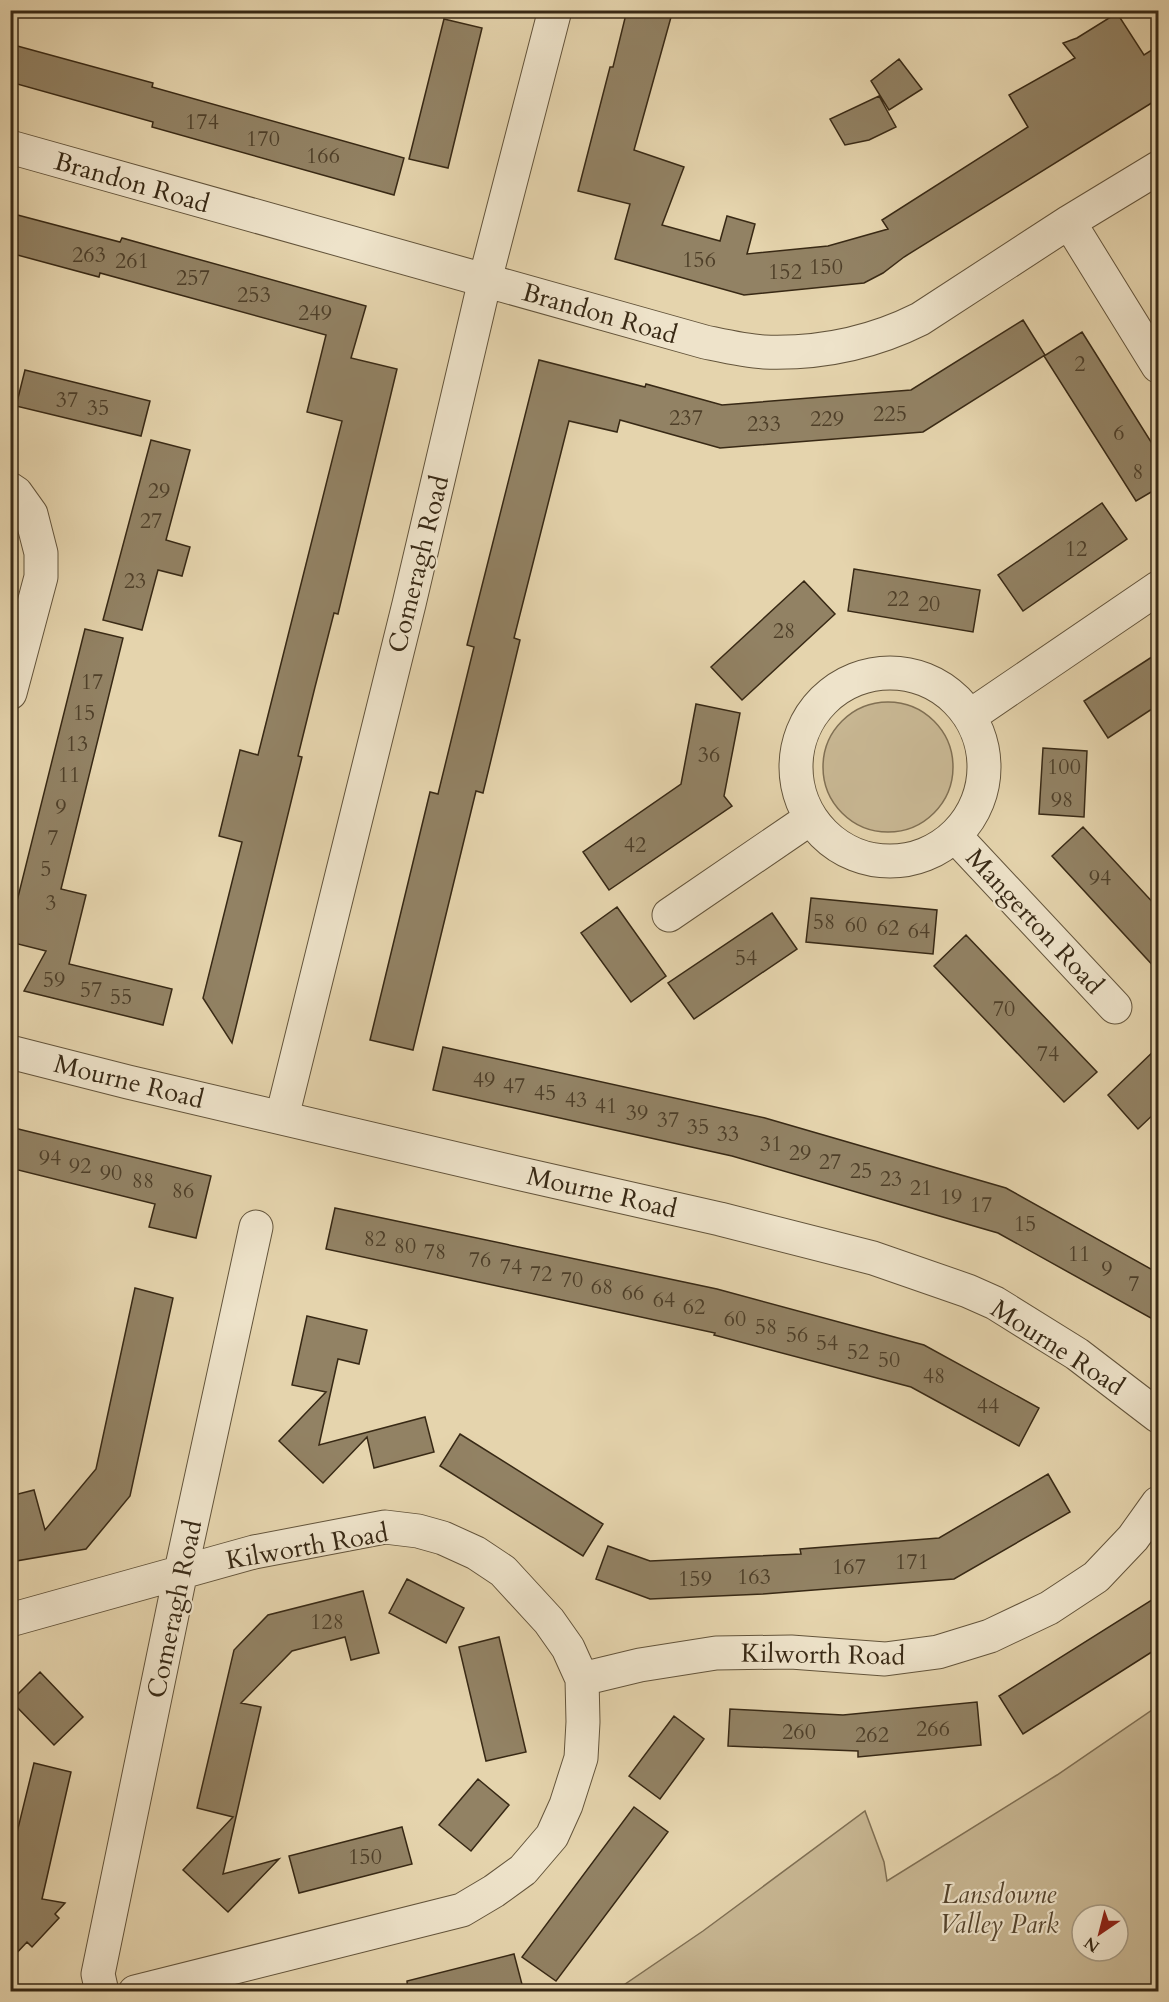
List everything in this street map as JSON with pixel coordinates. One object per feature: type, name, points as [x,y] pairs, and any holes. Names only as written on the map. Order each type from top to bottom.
[{"type":"street","name":"Comeragh Road","points":[[282,1117],[409,604],[485,280],[555,10]]},
{"type":"street","name":"Brandon Road","points":[[10,147],[705,342],[762,352],[804,351],[856,343],[895,332],[921,319],[1069,222],[1158,168]]},
{"type":"street","points":[[1069,222],[1158,366]]},
{"type":"street","points":[[10,489],[16,493],[31,514],[41,553],[41,577],[10,693]]},
{"type":"street","points":[[970,716],[1158,588]]},
{"type":"street","name":"Mangerton Road","points":[[882,673],[916,676],[937,685],[956,699],[970,716],[979,735],[984,757],[984,778],[979,800],[969,819],[955,836],[939,848],[900,861],[858,856],[824,834],[811,818],[801,797],[796,775],[797,752],[803,730],[814,710],[830,694],[849,681],[882,673]]},
{"type":"street","points":[[669,915],[811,818]]},
{"type":"street","name":"Mangerton Road","points":[[955,836],[1115,1007]]},
{"type":"street","name":"Mourne Road","points":[[10,1052],[128,1082],[720,1219],[873,1258],[968,1291],[995,1303],[1077,1354],[1158,1416]]},
{"type":"street","name":"Comeragh Road","points":[[102,1992],[98,1974],[256,1227]]},
{"type":"street","name":"Kilworth Road","points":[[582,1679],[640,1665],[716,1653],[790,1652],[885,1659],[949,1649],[990,1636],[1048,1608],[1096,1577],[1133,1538],[1158,1503]]},
{"type":"street","name":"Kilworth Road","points":[[10,1620],[254,1552],[385,1527],[418,1531],[443,1538],[476,1553],[503,1571],[549,1621],[568,1648],[582,1679],[581,1758],[566,1805],[552,1836],[523,1870],[494,1891],[462,1910],[135,1992]]},
{"type":"green space","points":[[888,702],[913,707],[934,721],[948,742],[953,767],[948,792],[934,813],[913,827],[888,832],[863,827],[842,813],[828,792],[823,767],[828,742],[842,721],[863,707]]},
{"type":"green space","name":"Lansdowne Valley Park","points":[[1158,1706],[1158,1991],[615,1991],[703,1931],[865,1811],[884,1862],[887,1881],[1057,1775]]},
{"type":"building","points":[[627,10],[673,10],[634,150],[684,167],[662,225],[720,241],[727,216],[755,224],[747,254],[828,246],[888,229],[882,220],[1028,127],[1009,95],[1075,58],[1063,43],[1077,38],[1117,13],[1144,55],[1158,46],[1158,99],[864,283],[744,295],[615,259],[630,204],[578,191]]},
{"type":"building","points":[[444,19],[482,28],[448,168],[409,159]]},
{"type":"building","points":[[10,44],[153,83],[152,87],[404,158],[394,195],[152,127],[153,122],[10,82]]},
{"type":"building","points":[[899,59],[922,89],[889,110],[871,81]]},
{"type":"building","points":[[879,96],[896,127],[869,140],[845,145],[830,119]]},
{"type":"building","points":[[10,213],[120,242],[122,238],[366,306],[351,358],[397,369],[338,614],[334,613],[298,756],[302,757],[232,1043],[203,998],[242,842],[219,836],[240,750],[258,755],[342,421],[307,412],[326,335],[100,273],[99,277],[10,253]]},
{"type":"building","points":[[1023,320],[1045,355],[923,432],[720,448],[620,420],[617,432],[569,421],[514,638],[520,640],[483,793],[476,791],[413,1050],[370,1040],[430,792],[438,794],[474,647],[467,645],[539,360],[645,387],[646,384],[722,405],[911,390]]},
{"type":"building","points":[[1082,332],[1158,453],[1158,488],[1136,501],[1044,356]]},
{"type":"building","points":[[25,370],[150,401],[141,436],[16,406]]},
{"type":"building","points":[[151,440],[190,450],[166,540],[190,547],[182,576],[158,570],[142,630],[103,620]]},
{"type":"building","points":[[1102,503],[1127,539],[1023,611],[998,575]]},
{"type":"building","points":[[854,569],[980,590],[973,632],[848,611]]},
{"type":"building","points":[[804,581],[835,614],[742,700],[711,667]]},
{"type":"building","points":[[85,629],[123,638],[61,889],[86,895],[69,964],[172,989],[163,1025],[24,991],[46,951],[10,942],[10,929]]},
{"type":"building","points":[[1158,653],[1158,705],[1108,738],[1084,701]]},
{"type":"building","points":[[696,704],[740,713],[724,796],[732,806],[609,890],[583,852],[681,784]]},
{"type":"building","points":[[1043,748],[1087,751],[1084,817],[1039,814]]},
{"type":"building","points":[[1083,827],[1158,908],[1158,971],[1052,856]]},
{"type":"building","points":[[811,898],[937,910],[933,954],[806,942]]},
{"type":"building","points":[[617,907],[666,976],[631,1002],[581,933]]},
{"type":"building","points":[[772,913],[797,949],[694,1019],[668,983]]},
{"type":"building","points":[[966,935],[1097,1072],[1064,1102],[934,966]]},
{"type":"building","points":[[443,1047],[765,1118],[1006,1188],[1158,1273],[1158,1322],[998,1233],[732,1156],[433,1090]]},
{"type":"building","points":[[1158,1047],[1158,1110],[1138,1129],[1108,1095]]},
{"type":"building","points":[[10,1127],[211,1176],[196,1238],[149,1227],[155,1204],[10,1168]]},
{"type":"building","points":[[335,1208],[717,1289],[924,1345],[1039,1408],[1019,1446],[911,1387],[714,1335],[715,1333],[326,1249]]},
{"type":"building","points":[[135,1288],[173,1298],[130,1496],[86,1549],[10,1562],[10,1496],[34,1490],[45,1530],[96,1469]]},
{"type":"building","points":[[307,1316],[367,1330],[359,1364],[338,1359],[319,1445],[425,1417],[434,1452],[374,1468],[367,1437],[323,1483],[279,1441],[326,1392],[292,1385]]},
{"type":"building","points":[[460,1434],[603,1524],[583,1556],[440,1466]]},
{"type":"building","points":[[1048,1474],[1070,1512],[954,1579],[763,1594],[650,1599],[596,1579],[608,1546],[650,1561],[801,1554],[800,1549],[939,1538]]},
{"type":"building","points":[[407,1579],[464,1608],[446,1643],[389,1613]]},
{"type":"building","points":[[363,1591],[379,1653],[351,1660],[345,1637],[292,1651],[241,1703],[261,1707],[223,1874],[279,1859],[228,1912],[183,1870],[233,1817],[197,1808],[234,1650],[268,1615]]},
{"type":"building","points":[[1158,1596],[1158,1648],[1023,1734],[999,1696]]},
{"type":"building","points":[[499,1637],[526,1752],[486,1761],[459,1647]]},
{"type":"building","points":[[40,1672],[83,1717],[54,1745],[11,1701]]},
{"type":"building","points":[[977,1702],[981,1745],[858,1757],[858,1751],[728,1746],[730,1709],[843,1715]]},
{"type":"building","points":[[674,1716],[704,1739],[660,1799],[629,1776]]},
{"type":"building","points":[[34,1763],[71,1772],[42,1899],[65,1903],[55,1914],[59,1918],[32,1947],[27,1942],[10,1960],[10,1861]]},
{"type":"building","points":[[478,1779],[509,1805],[471,1851],[439,1825]]},
{"type":"building","points":[[634,1807],[668,1832],[556,1981],[522,1957]]},
{"type":"building","points":[[402,1827],[412,1864],[299,1893],[289,1856]]},
{"type":"building","points":[[514,1954],[524,1992],[408,1992],[407,1981]]}]
